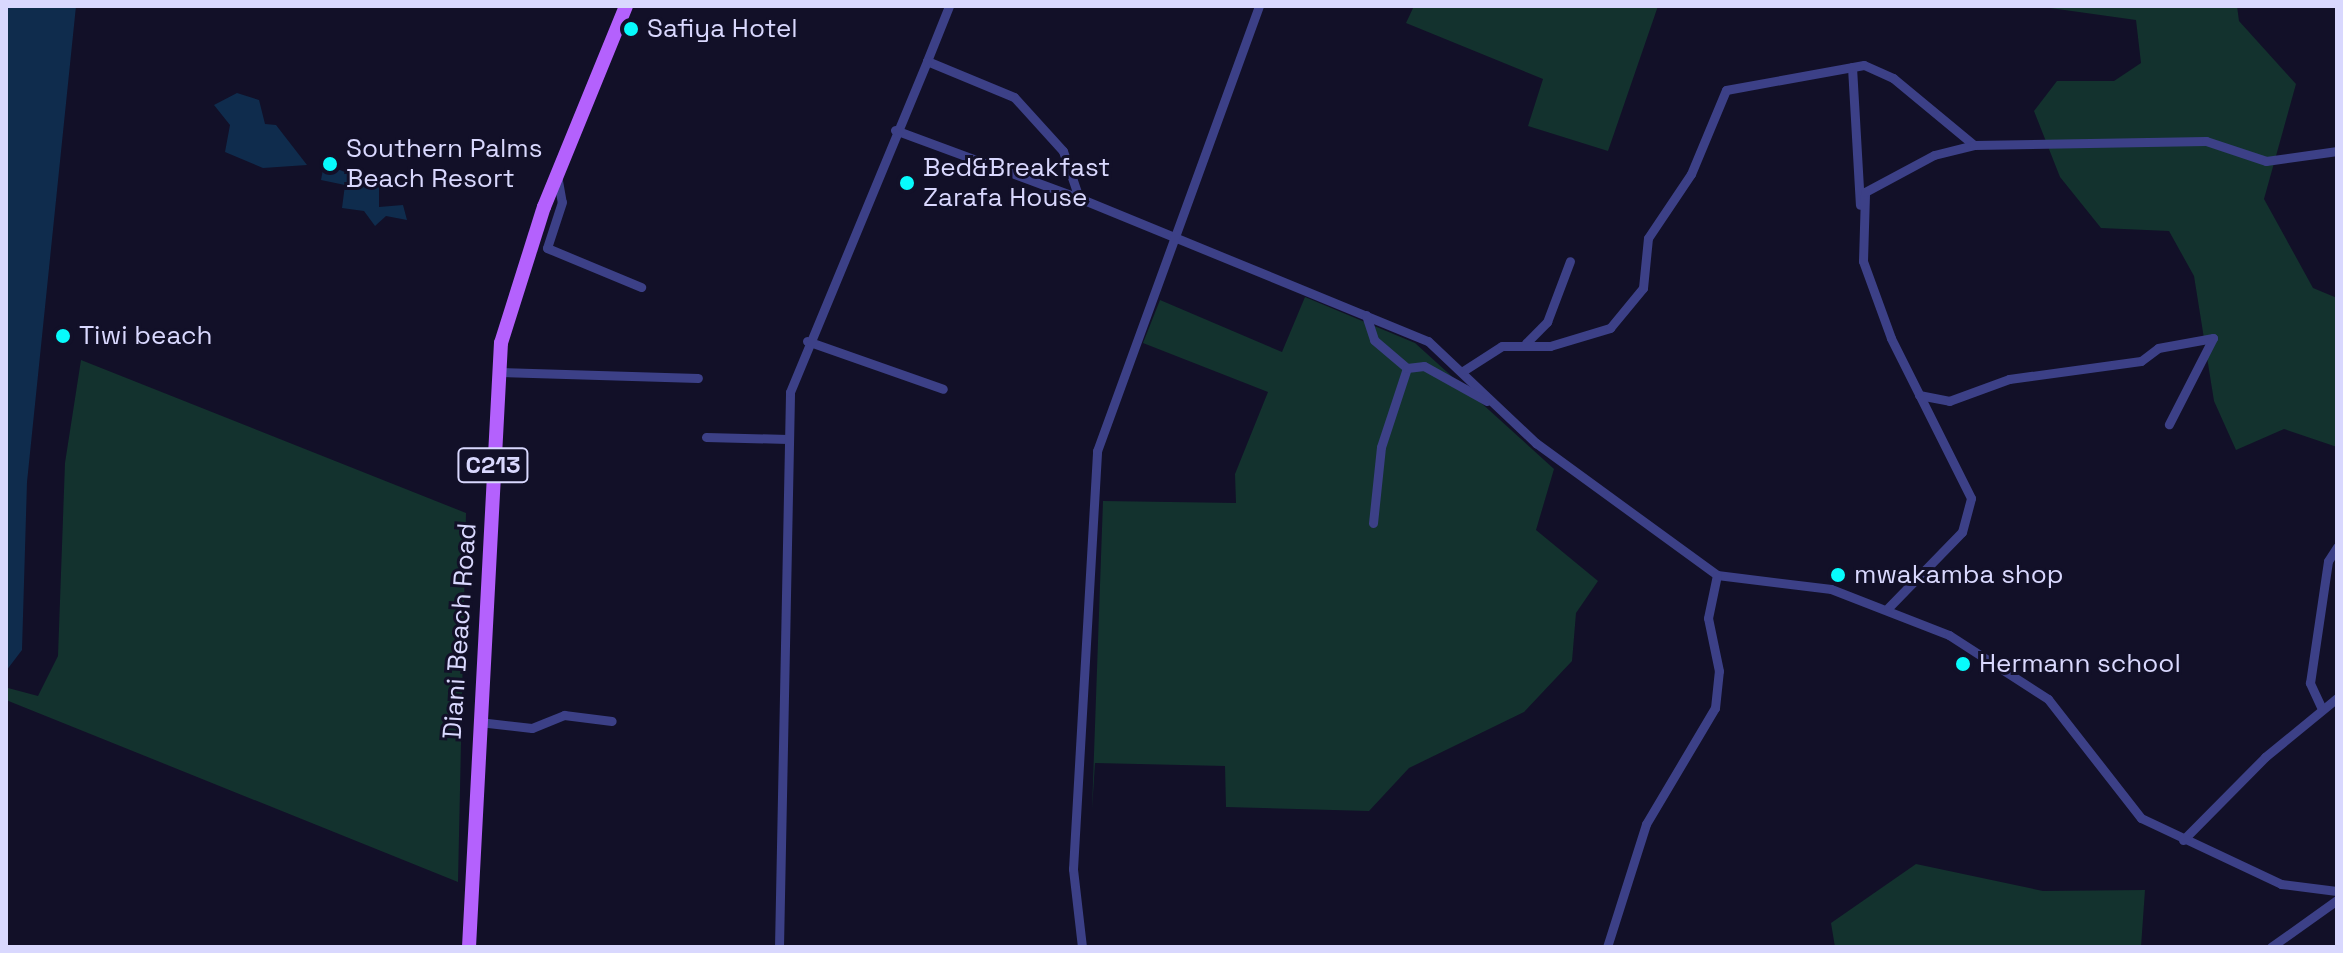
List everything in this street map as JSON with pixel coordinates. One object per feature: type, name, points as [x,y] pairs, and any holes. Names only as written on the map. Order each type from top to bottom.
[{"type":"main road","name":"Diani Beach Road","points":[[469,947],[498,372],[511,294],[626,6]]},
{"type":"street","points":[[779,947],[790,392],[807,341],[895,130],[932,63],[949,6]]},
{"type":"street","points":[[1082,947],[1073,869],[1095,466],[1259,6]]},
{"type":"street","points":[[932,63],[1014,97],[1041,122],[1063,151],[1079,198]]},
{"type":"street","points":[[1463,371],[1502,346],[1526,343],[1550,346],[1599,334],[1643,288],[1648,238],[1691,174],[1726,90],[1852,67],[1893,78],[1974,145]]},
{"type":"street","points":[[1852,67],[1863,261],[1919,395],[1968,486],[1970,519],[1888,608]]},
{"type":"street","points":[[895,130],[1079,198],[1428,341],[1463,371],[1493,404],[1624,512],[1717,575],[1831,589],[1888,608],[1963,643],[2038,690],[2104,763],[2134,811],[2183,840],[2291,888],[2337,891]]},
{"type":"street","points":[[1861,212],[1867,190],[1934,155],[1974,145],[2206,141],[2266,161],[2337,151]]},
{"type":"street","points":[[557,175],[562,202],[547,248],[641,287]]},
{"type":"street","points":[[1526,343],[1547,322],[1570,261]]},
{"type":"street","points":[[1366,315],[1374,340],[1407,368],[1424,366],[1493,404]]},
{"type":"street","points":[[1919,395],[1949,401],[2009,379],[2141,361],[2158,348],[2213,338],[2169,424]]},
{"type":"street","points":[[807,341],[943,389]]},
{"type":"street","points":[[1373,523],[1381,447],[1407,368]]},
{"type":"street","points":[[498,372],[698,378]]},
{"type":"street","points":[[706,437],[788,439]]},
{"type":"street","points":[[2322,709],[2310,683],[2328,561],[2337,547]]},
{"type":"street","points":[[1607,947],[1646,824],[1715,708],[1719,671],[1708,618],[1717,575]]},
{"type":"street","points":[[2183,840],[2337,698]]},
{"type":"street","points":[[479,722],[532,728],[564,715],[612,721]]},
{"type":"street","points":[[2271,947],[2337,900]]},
{"type":"green space","points":[[1414,6],[1658,6],[1608,151],[1528,126],[1543,79],[1406,23]]},
{"type":"green space","points":[[2036,6],[2237,6],[2239,21],[2296,84],[2264,199],[2313,288],[2337,298],[2337,447],[2284,429],[2236,450],[2214,401],[2194,276],[2169,231],[2101,228],[2060,177],[2034,111],[2057,81],[2114,81],[2141,63],[2136,20]]},
{"type":"green space","points":[[1305,297],[1415,343],[1554,469],[1536,530],[1598,581],[1576,613],[1572,661],[1524,712],[1409,768],[1369,811],[1226,807],[1225,766],[1095,763],[1092,810],[1103,501],[1236,503],[1235,474],[1268,392],[1143,343],[1160,300],[1282,352]]},
{"type":"green space","points":[[81,360],[466,513],[458,882],[6,700],[8,688],[38,696],[58,656],[65,463]]},
{"type":"green space","points":[[1916,864],[2043,891],[2145,890],[2141,947],[1835,947],[1831,923]]},
{"type":"water","points":[[6,6],[76,6],[27,482],[22,650],[6,671]]},
{"type":"water","points":[[237,93],[259,100],[265,124],[276,125],[307,165],[263,168],[225,152],[230,125],[214,105]]},
{"type":"water","points":[[324,164],[379,185],[379,207],[403,205],[407,220],[386,216],[375,226],[364,211],[342,208],[345,185],[321,180]]},
{"type":"place","name":"Safiya Hotel","points":[[631,29]]},
{"type":"place","name":"Southern Palms Beach Resort","points":[[330,164]]},
{"type":"place","name":"Bed&Breakfast Zarafa House","points":[[907,183]]},
{"type":"place","name":"Tiwi beach","points":[[63,336]]},
{"type":"place","name":"mwakamba shop","points":[[1838,575]]},
{"type":"place","name":"Hermann school","points":[[1963,664]]}]
